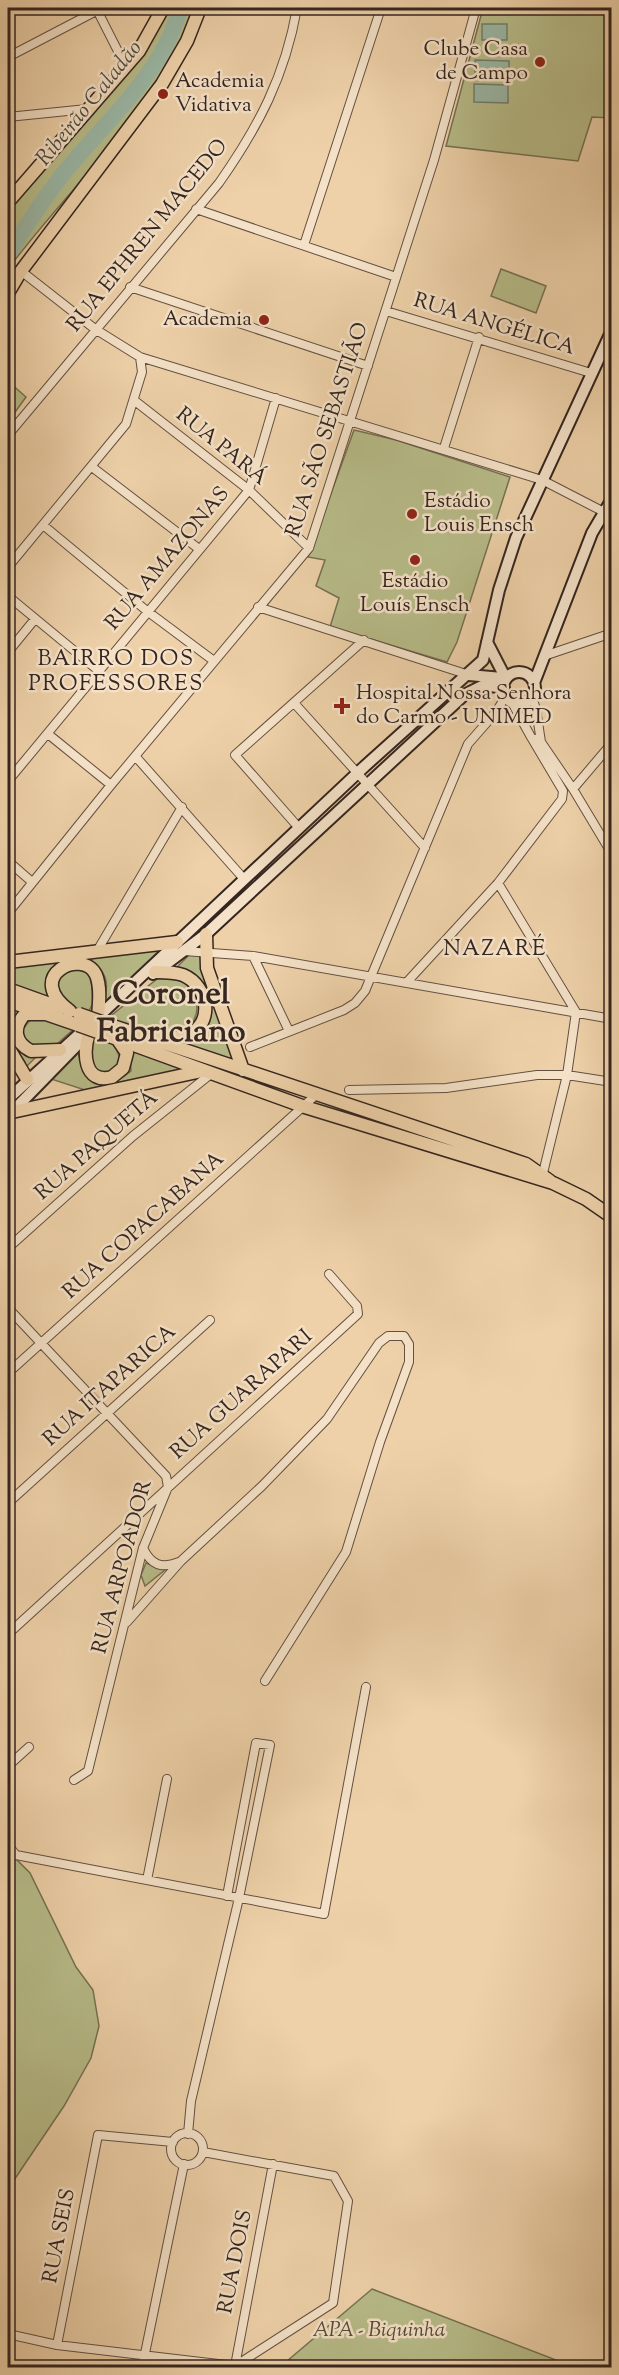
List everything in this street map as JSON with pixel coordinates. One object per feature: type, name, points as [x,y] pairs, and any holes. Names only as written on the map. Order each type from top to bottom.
[{"type":"main road","points":[[8,202],[139,51],[163,8]]},
{"type":"main road","points":[[8,293],[21,271],[162,84],[187,41],[200,8]]},
{"type":"main road","points":[[10,1114],[88,1033],[180,947],[244,879],[357,773],[469,675],[483,660],[499,590],[516,538],[612,330]]},
{"type":"main road","points":[[469,675],[507,691],[523,703],[532,697],[535,692],[534,683],[592,533],[612,499]]},
{"type":"main road","points":[[487,642],[507,691]]},
{"type":"main road","points":[[507,691],[519,672],[528,675],[534,683]]},
{"type":"main road","points":[[8,1099],[27,1079],[180,947],[206,934],[464,695],[484,685],[507,691]]},
{"type":"main road","points":[[206,934],[205,952],[218,1003],[243,1070]]},
{"type":"main road","points":[[8,962],[97,951],[180,947]]},
{"type":"main road","points":[[75,1017],[54,998],[51,989],[53,976],[61,968],[82,963],[92,968],[97,977],[98,1017]]},
{"type":"main road","points":[[111,1033],[146,1038],[185,1037],[202,1023],[207,1014],[205,1000],[194,982],[185,975],[155,972]]},
{"type":"main road","points":[[8,989],[208,1072],[305,1107],[546,1180],[586,1199],[612,1217]]},
{"type":"main road","points":[[8,1001],[45,1014]]},
{"type":"main road","points":[[60,1050],[31,1051],[24,1047],[17,1036],[17,1026],[25,1014],[75,1017]]},
{"type":"main road","points":[[88,1033],[83,1050],[84,1060],[92,1073],[102,1078],[116,1074],[128,1059],[125,1047],[111,1033]]},
{"type":"main road","points":[[146,1038],[318,1093],[526,1164],[546,1180]]},
{"type":"main road","points":[[8,1047],[27,1079]]},
{"type":"main road","points":[[10,1114],[208,1072]]},
{"type":"street","points":[[8,45],[10,56],[98,8],[126,67]]},
{"type":"street","name":"RUA EPHREN MACEDO","points":[[8,435],[219,183],[270,102],[289,46],[297,8]]},
{"type":"street","points":[[304,245],[381,8]]},
{"type":"street","name":"RUA SÃO SEBASTIÃO","points":[[8,913],[111,785],[309,548],[435,160],[476,8]]},
{"type":"street","points":[[8,117],[87,109]]},
{"type":"street","points":[[196,209],[396,277]]},
{"type":"street","points":[[21,271],[95,329],[140,357],[444,448],[542,480],[604,512]]},
{"type":"street","points":[[130,287],[368,366]]},
{"type":"street","name":"RUA ANGÉLICA","points":[[386,311],[479,337],[591,374]]},
{"type":"street","points":[[444,448],[479,337]]},
{"type":"street","points":[[8,567],[126,424],[135,401],[142,372],[140,357]]},
{"type":"street","name":"RUA AMAZONAS","points":[[8,781],[249,490],[276,398]]},
{"type":"street","name":"RUA PARÁ","points":[[135,401],[249,490],[309,548]]},
{"type":"street","points":[[92,467],[199,549]]},
{"type":"street","points":[[44,525],[147,611],[214,662]]},
{"type":"street","points":[[8,596],[99,672]]},
{"type":"street","points":[[258,607],[364,639],[469,675]]},
{"type":"street","points":[[8,652],[34,619]]},
{"type":"street","points":[[544,656],[612,633]]},
{"type":"street","points":[[299,828],[235,755],[295,704],[364,639]]},
{"type":"street","points":[[407,982],[498,883],[562,799],[563,792],[507,691]]},
{"type":"street","points":[[250,1047],[327,1018],[356,1003],[372,977],[468,744],[496,712],[507,691]]},
{"type":"street","points":[[532,697],[541,742],[573,789],[612,854]]},
{"type":"street","points":[[295,704],[425,848]]},
{"type":"street","points":[[48,734],[111,785]]},
{"type":"street","points":[[531,737],[541,742]]},
{"type":"street","points":[[573,789],[612,743]]},
{"type":"street","points":[[136,757],[244,879]]},
{"type":"street","points":[[97,951],[182,807]]},
{"type":"street","points":[[8,861],[32,882]]},
{"type":"street","points":[[498,883],[576,1012],[567,1075],[546,1180]]},
{"type":"street","points":[[180,947],[205,952],[253,956],[612,1019]]},
{"type":"street","points":[[253,956],[289,1031]]},
{"type":"street","name":"RUA PAQUETÁ","points":[[8,1248],[208,1072]]},
{"type":"street","points":[[350,1090],[446,1088],[537,1075],[567,1075],[612,1082]]},
{"type":"street","name":"RUA COPACABANA","points":[[8,1373],[318,1093]]},
{"type":"street","name":"RUA GUARAPARI","points":[[8,1634],[358,1314],[357,1306],[329,1274]]},
{"type":"street","name":"RUA ARPOADOR","points":[[8,1308],[166,1476],[168,1487],[143,1548],[127,1622],[88,1770],[74,1780]]},
{"type":"street","name":"RUA ITAPARICA","points":[[8,1503],[210,1320]]},
{"type":"street","points":[[127,1622],[181,1561],[262,1486],[327,1419],[379,1343],[388,1336],[404,1336],[409,1344],[409,1362],[346,1552],[265,1681]]},
{"type":"street","points":[[143,1548],[154,1564],[166,1567],[181,1561]]},
{"type":"street","points":[[8,1845],[16,1855],[324,1914],[366,1687]]},
{"type":"street","points":[[188,2134],[190,2101],[239,1898],[270,1745],[256,1743],[227,1896]]},
{"type":"street","points":[[8,1766],[30,1747]]},
{"type":"street","points":[[147,1880],[167,1779]]},
{"type":"street","points":[[188,2134],[200,2139],[203,2152],[196,2162],[184,2164],[174,2158],[173,2142],[180,2135],[188,2134]]},
{"type":"street","name":"RUA SEIS","points":[[57,2345],[98,2135],[173,2142]]},
{"type":"street","points":[[8,2334],[57,2345],[235,2366],[333,2303],[348,2201],[334,2176],[203,2152]]},
{"type":"street","points":[[142,2367],[184,2164]]},
{"type":"street","name":"RUA DOIS","points":[[235,2366],[273,2164]]},
{"type":"green space","points":[[164,8],[199,8],[182,45],[138,112],[8,269],[8,209],[86,114]]},
{"type":"green space","name":"Clube Casa de Campo","points":[[483,8],[611,8],[611,118],[592,117],[578,161],[446,146]]},
{"type":"green space","points":[[501,269],[546,286],[536,313],[491,296]]},
{"type":"green space","points":[[9,382],[26,397],[8,422],[8,384]]},
{"type":"green space","name":"Estádio Louis Ensch","points":[[354,430],[396,440],[510,477],[457,642],[447,662],[330,627],[339,598],[316,586],[325,560],[308,557]]},
{"type":"green space","points":[[170,945],[102,1004],[106,985],[102,971],[91,963],[78,960],[64,962],[53,969],[48,982],[51,1001],[8,984],[8,964]]},
{"type":"green space","points":[[190,954],[202,955],[236,1065],[176,1043],[193,1037],[206,995],[200,978],[177,967]]},
{"type":"green space","points":[[78,966],[92,975],[96,997],[88,1013],[68,1003],[61,996],[56,985],[60,975]]},
{"type":"green space","points":[[175,978],[186,983],[196,1002],[195,1019],[186,1031],[164,1034],[108,1018],[157,979]]},
{"type":"green space","points":[[8,1004],[24,1009],[14,1021],[28,1055],[36,1057],[25,1068],[25,1062],[8,1037]]},
{"type":"green space","points":[[42,1015],[76,1027],[57,1044],[40,1051],[23,1043],[22,1030],[32,1018]]},
{"type":"green space","points":[[94,1032],[110,1041],[119,1055],[120,1067],[111,1076],[91,1070],[88,1041]]},
{"type":"green space","points":[[129,1043],[191,1067],[88,1091],[48,1078],[77,1048],[84,1070],[89,1077],[95,1082],[111,1083],[131,1071]]},
{"type":"green space","points":[[146,1563],[165,1570],[145,1586],[141,1575]]},
{"type":"green space","points":[[8,1851],[30,1873],[76,1967],[93,1990],[99,2026],[91,2058],[64,2106],[8,2189]]},
{"type":"green space","name":"APA - Biquinha","points":[[372,2289],[574,2367],[280,2367]]},
{"type":"shaded area","points":[[482,24],[507,24],[507,40],[482,40]]},
{"type":"shaded area","points":[[475,60],[509,61],[509,79],[475,78]]},
{"type":"shaded area","points":[[474,84],[508,85],[508,103],[474,102]]},
{"type":"waterway","name":"Ribeirão Caladão","points":[[8,254],[57,182],[144,79],[159,57],[180,8]]},
{"type":"place","name":"Clube Casa de Campo","points":[[540,62]]},
{"type":"place","name":"Academia Vidativa","points":[[163,94]]},
{"type":"place","name":"Academia","points":[[264,320]]},
{"type":"place","name":"Estádio Louis Ensch","points":[[412,514]]},
{"type":"place","name":"Estádio Louís Ensch","points":[[415,560]]},
{"type":"place","name":"Hospital Nossa Senhora do Carmo - UNIMED","points":[[342,706]]},
{"type":"district","name":"BAIRRO DOS PROFESSORES","points":[[116,672]]},
{"type":"district","name":"NAZARÉ","points":[[495,950]]},
{"type":"district","name":"Coronel Fabriciano","points":[[171,1014]]}]
